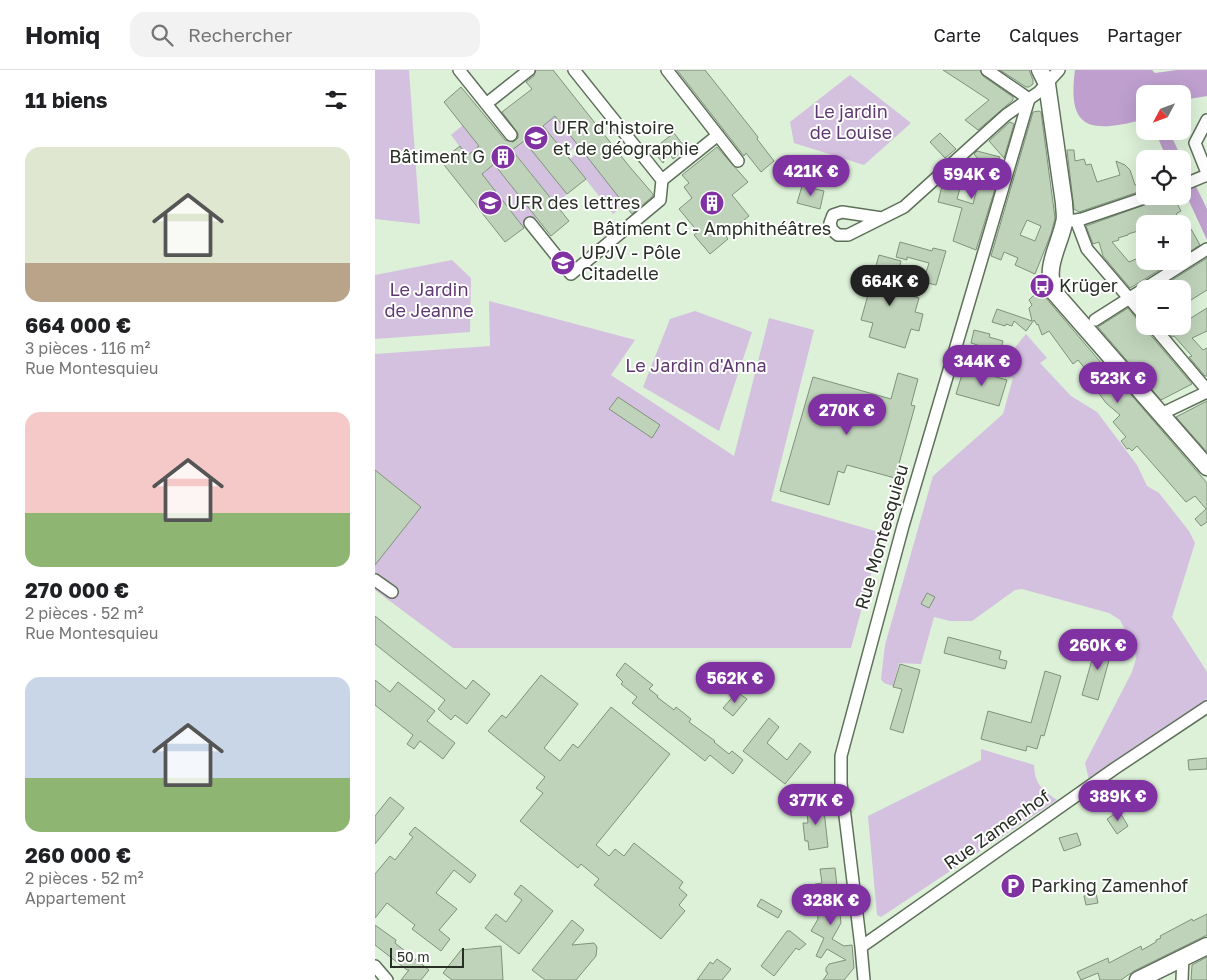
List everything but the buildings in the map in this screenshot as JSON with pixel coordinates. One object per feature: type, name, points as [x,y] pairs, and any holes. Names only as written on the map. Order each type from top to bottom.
[{"type":"street","points":[[459,70],[511,136]]},
{"type":"street","points":[[486,104],[529,70]]},
{"type":"street","points":[[529,223],[571,274],[661,200],[662,180],[575,70]]},
{"type":"street","points":[[667,70],[738,161]]},
{"type":"street","points":[[987,70],[1029,98]]},
{"type":"street","points":[[882,218],[904,207],[1006,115],[1039,92],[1044,77],[1059,70]]},
{"type":"street","points":[[1044,77],[1064,203],[1071,221],[1087,249],[1136,307]]},
{"type":"street","name":"Rue Montesquieu","points":[[861,947],[841,783],[841,756],[903,526],[1029,98]]},
{"type":"street","points":[[1191,182],[1204,176],[1195,142],[1207,120]]},
{"type":"street","points":[[662,180],[718,136]]},
{"type":"street","points":[[1071,221],[1136,200]]},
{"type":"street","points":[[1071,221],[1050,272],[1054,292],[1207,467]]},
{"type":"street","points":[[1095,320],[1207,249]]},
{"type":"street","points":[[1160,335],[1207,391],[1161,414]]},
{"type":"street","points":[[375,580],[392,592]]},
{"type":"street","name":"Rue Zamenhof","points":[[861,947],[1099,779],[1207,707]]},
{"type":"street","points":[[1138,980],[1183,956],[1207,946]]},
{"type":"street","points":[[861,947],[864,980]]},
{"type":"street","points":[[1182,980],[1183,956]]},
{"type":"street","points":[[375,966],[387,980]]},
{"type":"green space","points":[[375,70],[409,70],[420,224],[375,219]]},
{"type":"green space","name":"Le jardin de Louise","points":[[850,75],[911,123],[864,165],[794,143],[790,122]]},
{"type":"green space","points":[[555,116],[578,144],[566,154],[543,126]]},
{"type":"green space","points":[[463,125],[479,146],[467,156],[451,135]]},
{"type":"green space","points":[[517,131],[567,194],[555,204],[505,140]]},
{"type":"green space","points":[[582,149],[625,204],[613,214],[570,159]]},
{"type":"green space","points":[[494,164],[536,217],[524,228],[482,174]]},
{"type":"green space","name":"Le Jardin de Jeanne","points":[[452,260],[471,278],[470,332],[375,339],[375,275]]},
{"type":"green space","points":[[489,301],[635,340],[611,375],[734,456],[769,318],[814,330],[771,501],[882,533],[851,648],[453,648],[375,590],[375,354],[490,346]]},
{"type":"green space","name":"Le Jardin d'Anna","points":[[695,311],[752,332],[719,431],[643,387],[670,319]]},
{"type":"green space","points":[[1026,334],[1047,358],[1040,363],[1071,396],[1097,412],[1137,465],[1147,486],[1159,493],[1189,531],[1195,543],[1172,617],[1207,672],[1207,699],[1089,780],[1085,763],[1132,672],[1136,659],[1134,647],[1120,620],[1109,613],[1022,589],[1015,590],[972,621],[950,621],[934,617],[921,664],[899,663],[893,686],[884,683],[881,679],[885,645],[933,476],[1003,414],[1013,378],[994,373]]},
{"type":"green space","points":[[981,749],[1034,765],[1037,782],[1057,800],[881,917],[877,915],[868,816],[981,760]]},
{"type":"shaded area","points":[[1075,70],[1152,70],[1155,73],[1177,70],[1207,70],[1207,96],[1191,99],[1191,85],[1136,85],[1136,121],[1124,124],[1096,126],[1086,122],[1079,116],[1073,90]]},
{"type":"shaded area","points":[[1159,140],[1173,140],[1178,150],[1163,150]]},
{"type":"shaded area","points":[[1191,176],[1207,209],[1207,240],[1191,205]]},
{"type":"place","name":"UFR d'histoire et de géographie","points":[[536,138]]},
{"type":"place","name":"Bâtiment G","points":[[503,157]]},
{"type":"place","name":"UFR des lettres","points":[[490,203]]},
{"type":"place","name":"Bâtiment C - Amphithéâtres","points":[[712,203]]},
{"type":"place","name":"UPJV - Pôle Citadelle","points":[[563,263]]},
{"type":"place","name":"Krüger","points":[[1042,286]]},
{"type":"place","name":"Parking Zamenhof","points":[[1013,886]]}]
